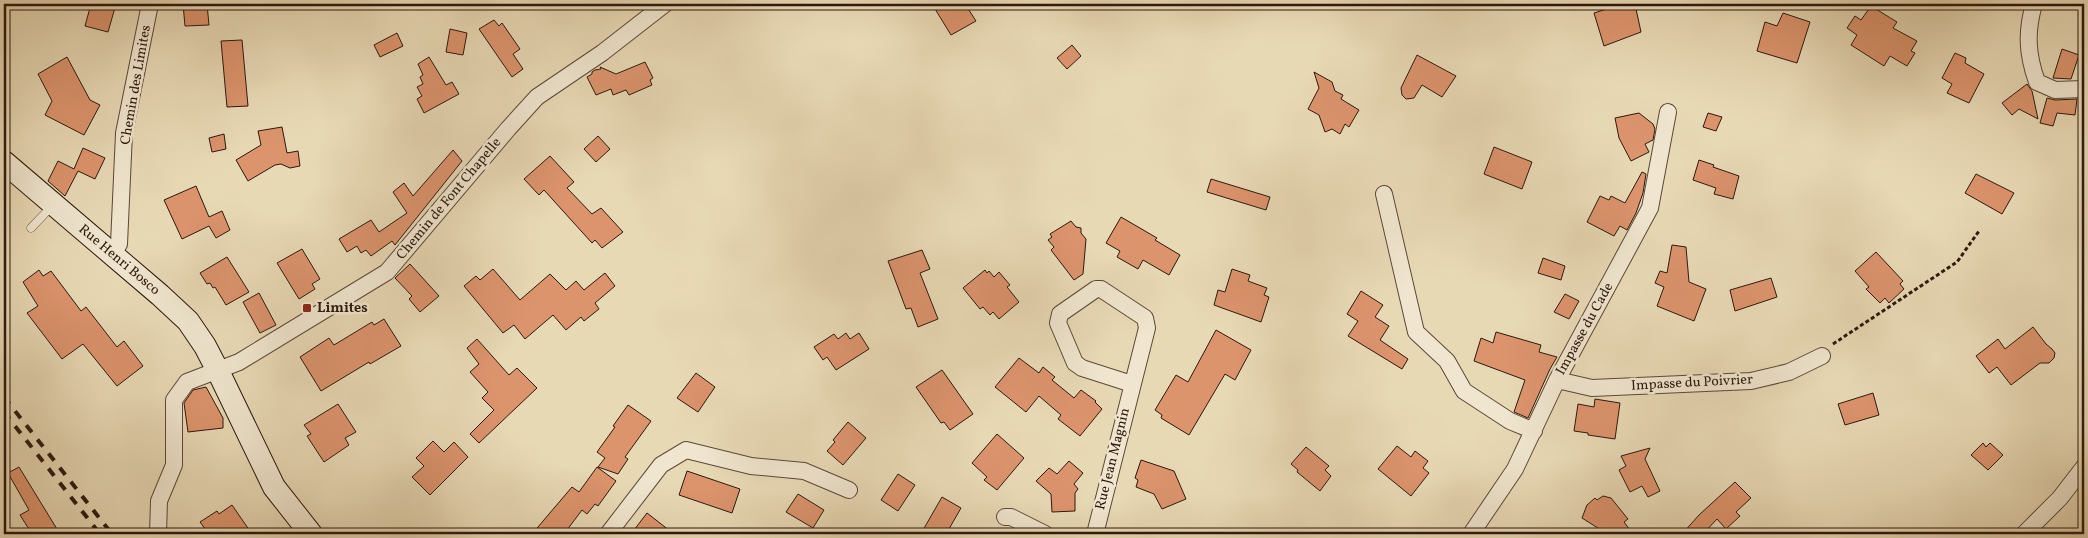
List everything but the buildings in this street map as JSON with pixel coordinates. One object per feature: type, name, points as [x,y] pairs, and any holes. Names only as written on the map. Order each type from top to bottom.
[{"type":"street","name":"Chemin des Limites","points":[[113,255],[119,244],[124,133],[150,4]]},
{"type":"street","name":"Chemin de Font Chapelle","points":[[158,534],[159,501],[174,465],[174,400],[187,382],[239,362],[388,272],[537,97],[602,53],[665,4]]},
{"type":"street","points":[[2034,4],[2029,22],[2029,60],[2037,82],[2055,90],[2084,89]]},
{"type":"street","name":"Impasse du Cade","points":[[1471,534],[1515,468],[1557,380],[1650,208],[1668,112]]},
{"type":"street","name":"Rue Henri Bosco","points":[[4,162],[188,321],[205,346],[218,371]]},
{"type":"street","points":[[1384,194],[1416,332],[1447,362],[1464,392],[1510,421],[1534,431]]},
{"type":"street","name":"Rue Jean Magnin","points":[[1095,534],[1146,328],[1145,318],[1101,289],[1096,289],[1060,314],[1058,323],[1075,363],[1082,368],[1132,384]]},
{"type":"street","name":"Impasse du Poivrier","points":[[1557,380],[1592,388],[1751,381],[1789,372],[1822,356]]},
{"type":"street","points":[[218,371],[274,487],[311,534]]},
{"type":"street","points":[[608,534],[661,465],[686,450],[751,466],[804,471],[849,490]]},
{"type":"street","points":[[2024,534],[2060,498],[2084,467]]},
{"type":"street","points":[[1005,517],[1011,517],[1045,534]]},
{"type":"lane","points":[[30,228],[54,204]]},
{"type":"path","points":[[1822,356],[1835,342],[1957,262],[1979,231]]},
{"type":"railway","points":[[4,397],[112,534]]},
{"type":"railway","points":[[4,412],[100,534]]},
{"type":"place","name":"Limites","points":[[307,308]]}]
